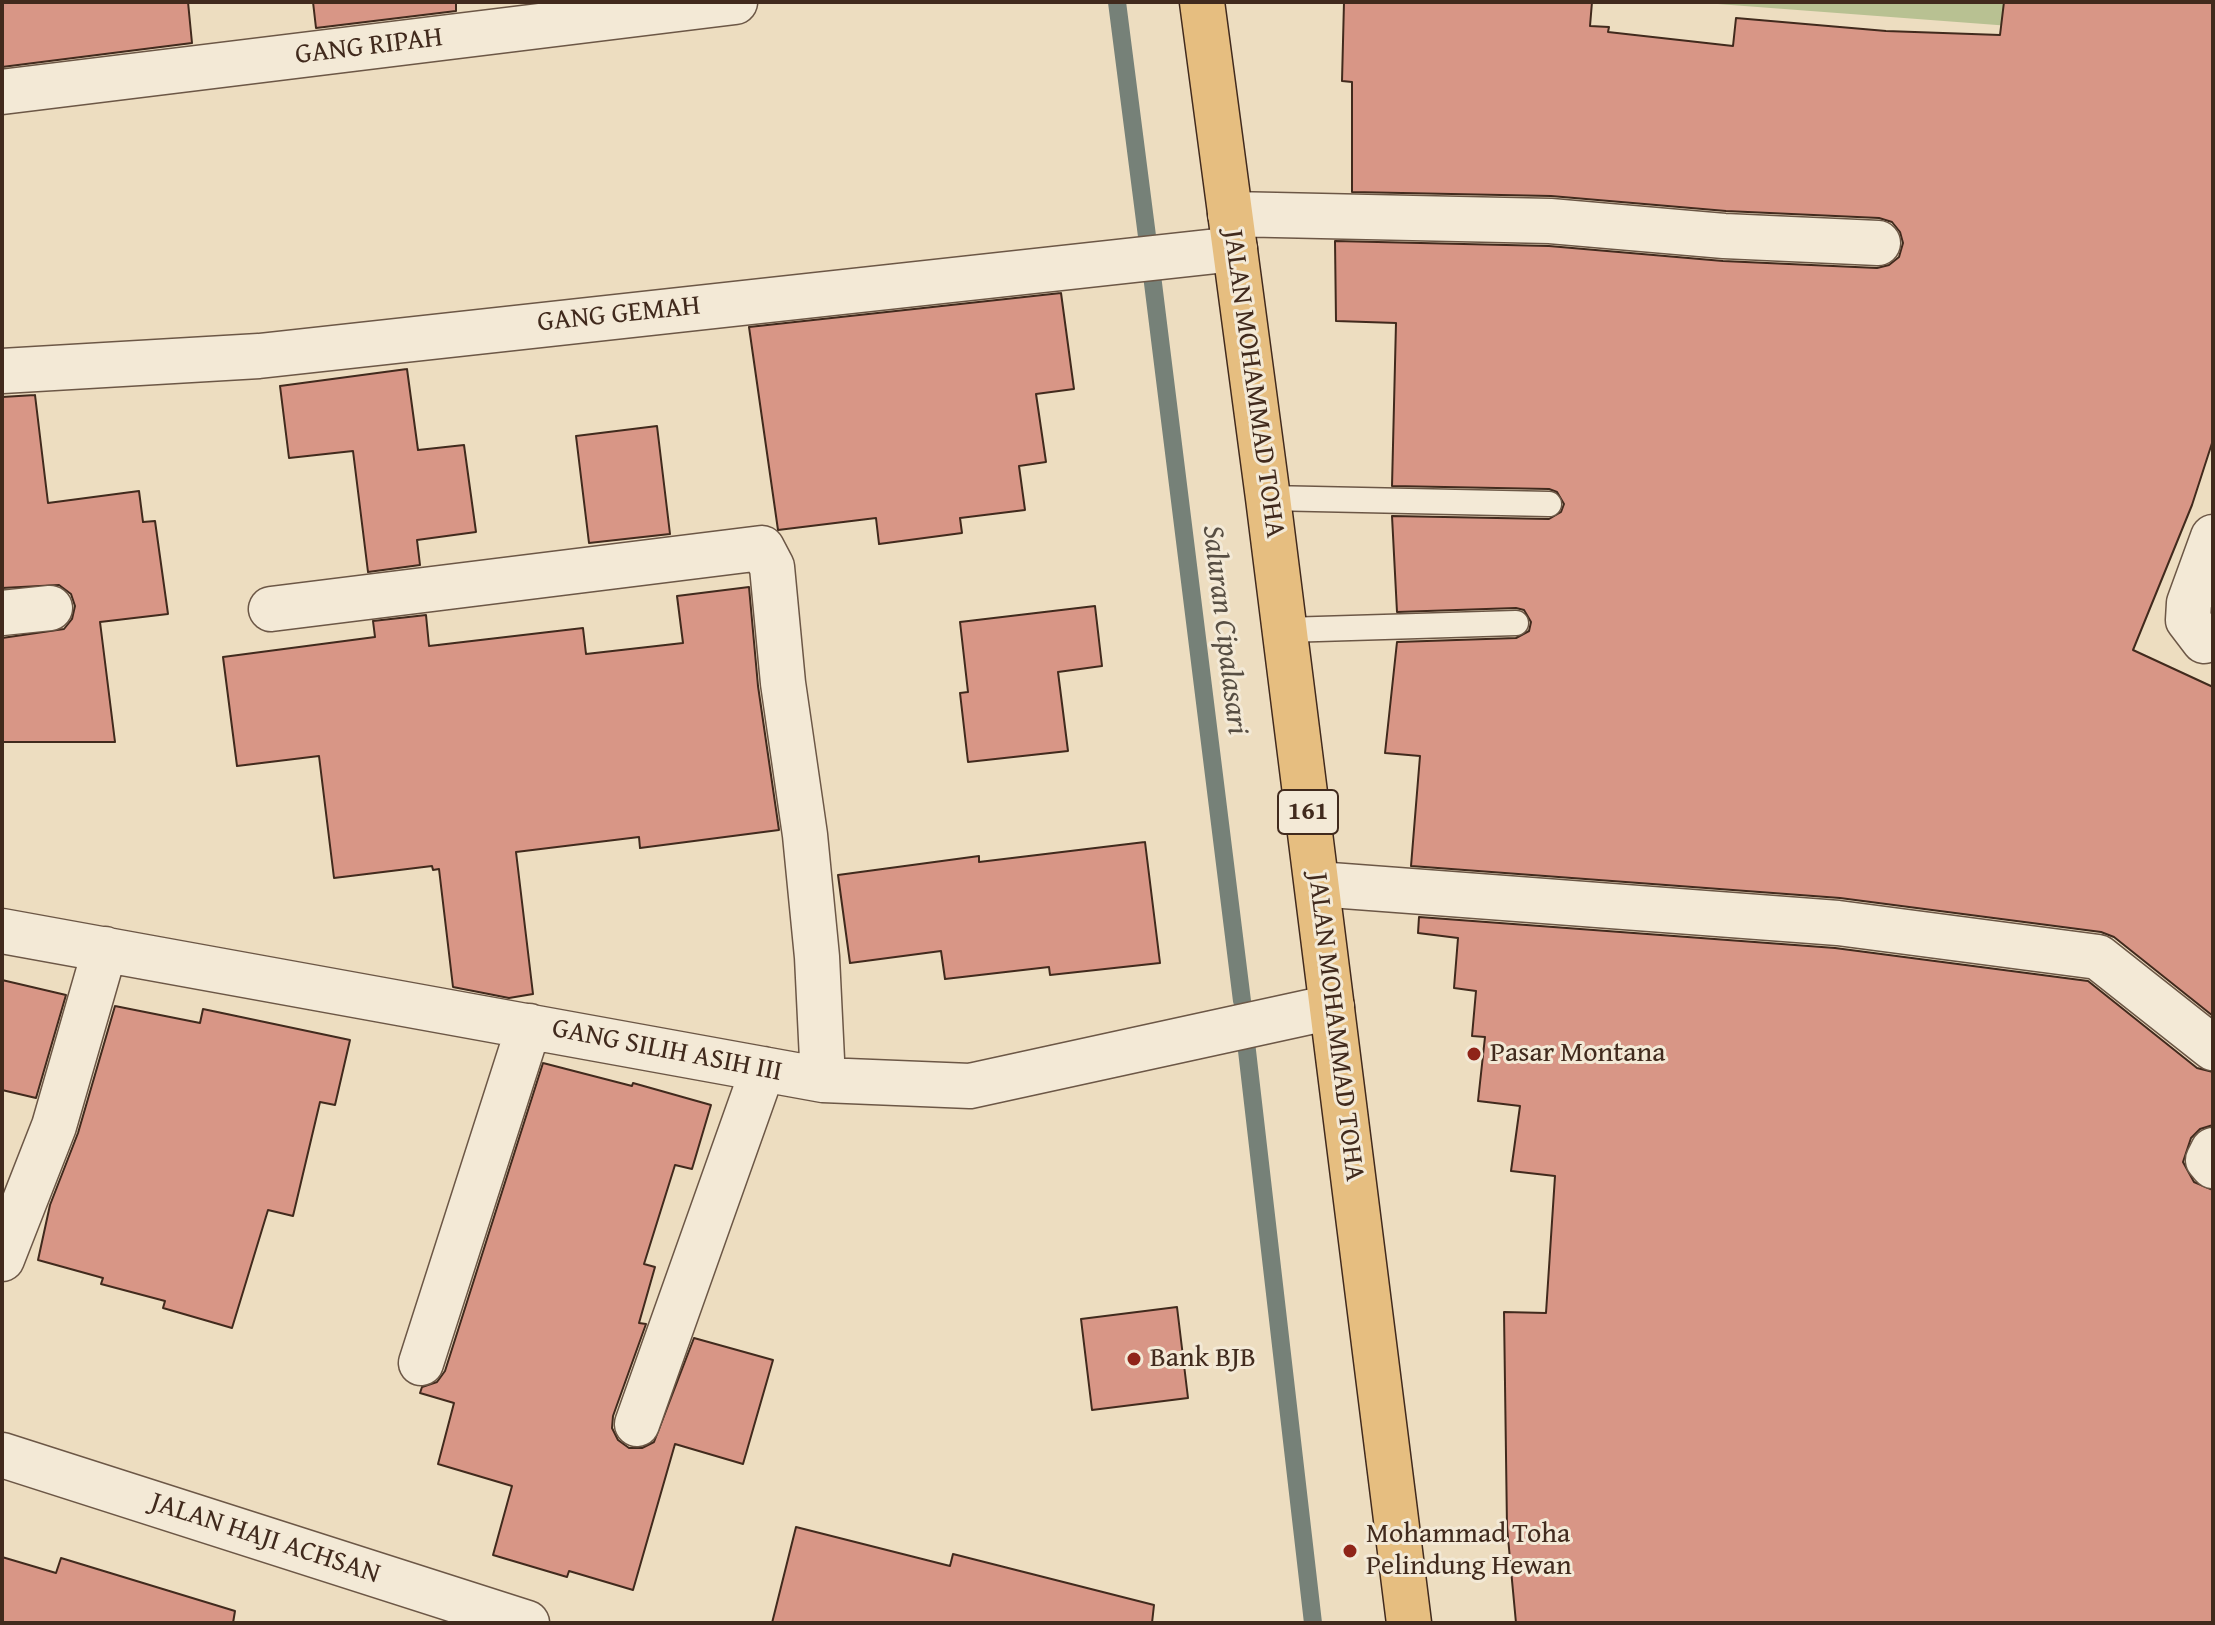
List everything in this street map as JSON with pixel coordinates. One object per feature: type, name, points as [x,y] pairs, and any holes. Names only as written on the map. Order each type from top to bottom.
[{"type":"main road","name":"JALAN MOHAMMAD TOHA","points":[[1202,2],[1285,630],[1409,1623]]},
{"type":"street","name":"GANG RIPAH","points":[[2,92],[735,2]]},
{"type":"street","name":"GANG GEMAH","points":[[2,371],[259,356],[1233,232],[1550,221],[1724,236],[1878,243]]},
{"type":"street","points":[[2204,641],[2188,620],[2189,603],[2213,537]]},
{"type":"street","points":[[271,609],[762,548],[772,567],[783,683],[805,835],[817,957],[823,1080]]},
{"type":"street","points":[[2,613],[50,608]]},
{"type":"street","points":[[1317,884],[1838,923],[2098,957],[2213,1048]]},
{"type":"street","name":"GANG SILIH ASIH III","points":[[2,931],[823,1080],[970,1086],[1332,1007]]},
{"type":"street","points":[[2,1259],[54,1126],[105,949]]},
{"type":"street","points":[[421,1363],[529,1026]]},
{"type":"street","points":[[637,1424],[763,1069]]},
{"type":"street","points":[[2213,1150],[2208,1160],[2213,1166]]},
{"type":"street","name":"JALAN HAJI ACHSAN","points":[[2,1455],[527,1623]]},
{"type":"lane","points":[[1268,498],[1549,504]]},
{"type":"lane","points":[[1285,630],[1516,623]]},
{"type":"green space","points":[[1691,2],[2094,2],[2037,28]]},
{"type":"building","points":[[2,2],[188,2],[192,43],[2,67]]},
{"type":"building","points":[[313,2],[456,2],[456,11],[316,28]]},
{"type":"building","points":[[1344,2],[1592,2],[1590,26],[1609,27],[1608,32],[1733,46],[1736,18],[1886,31],[2000,35],[2004,2],[2213,2],[2213,440],[2192,505],[2133,650],[2213,687],[2213,1016],[2114,937],[2101,932],[1840,898],[1411,866],[1420,756],[1385,753],[1397,642],[1516,638],[1529,631],[1531,622],[1524,610],[1516,608],[1397,612],[1392,516],[1549,519],[1561,512],[1564,504],[1557,492],[1549,489],[1392,486],[1396,323],[1336,321],[1335,241],[1549,246],[1723,261],[1877,268],[1889,265],[1899,257],[1903,243],[1900,232],[1892,222],[1879,218],[1726,211],[1551,196],[1352,192],[1352,82],[1342,81]]},
{"type":"building","points":[[1061,293],[1074,389],[1036,394],[1046,462],[1019,466],[1025,510],[960,518],[962,533],[879,544],[876,518],[778,530],[749,327]]},
{"type":"building","points":[[407,369],[418,450],[464,445],[476,532],[417,540],[420,565],[368,572],[353,451],[289,458],[280,386]]},
{"type":"building","points":[[35,395],[48,503],[139,491],[143,522],[155,521],[168,614],[100,622],[115,742],[2,742],[2,638],[64,629],[72,619],[75,606],[71,594],[59,585],[2,588],[2,397]]},
{"type":"building","points":[[657,426],[670,534],[589,543],[576,436]]},
{"type":"building","points":[[749,587],[758,686],[779,830],[640,848],[639,837],[516,852],[533,994],[509,998],[453,987],[439,869],[433,870],[432,866],[334,878],[319,756],[237,766],[223,657],[375,637],[373,621],[426,615],[429,646],[583,628],[586,654],[683,643],[677,596]]},
{"type":"building","points":[[1095,606],[1102,666],[1058,672],[1068,751],[968,762],[960,693],[968,692],[960,622]]},
{"type":"building","points":[[1145,842],[1160,963],[1050,975],[1049,967],[945,979],[941,951],[850,963],[838,875],[979,856],[979,862]]},
{"type":"building","points":[[1419,917],[1835,948],[2088,981],[2197,1068],[2213,1072],[2213,1125],[2200,1129],[2191,1138],[2183,1162],[2194,1182],[2213,1190],[2213,1623],[1516,1623],[1507,1527],[1504,1312],[1546,1313],[1555,1176],[1511,1171],[1520,1106],[1478,1101],[1485,1037],[1472,1036],[1476,991],[1454,988],[1458,938],[1418,933]]},
{"type":"building","points":[[2,980],[66,995],[36,1098],[2,1090]]},
{"type":"building","points":[[115,1006],[200,1023],[203,1009],[350,1040],[335,1105],[320,1102],[293,1216],[268,1210],[232,1328],[163,1308],[165,1301],[101,1284],[103,1278],[38,1260],[50,1205],[78,1133]]},
{"type":"building","points":[[543,1063],[632,1086],[633,1083],[711,1105],[692,1169],[675,1165],[644,1264],[655,1267],[639,1323],[646,1324],[613,1416],[612,1428],[618,1440],[629,1448],[642,1448],[654,1442],[694,1338],[773,1360],[743,1464],[675,1444],[633,1590],[569,1571],[567,1577],[493,1555],[512,1486],[438,1464],[454,1403],[420,1393],[422,1387],[437,1382],[445,1371]]},
{"type":"building","name":"Bank BJB","points":[[1177,1307],[1188,1398],[1092,1410],[1081,1319]]},
{"type":"building","points":[[796,1527],[950,1566],[953,1554],[1154,1605],[1152,1623],[772,1623]]},
{"type":"building","points":[[2,1557],[56,1573],[61,1558],[235,1611],[233,1623],[2,1623]]},
{"type":"waterway","name":"Saluran Cipalasari","points":[[1117,2],[1148,244]]},
{"type":"waterway","name":"Saluran Cipalasari","points":[[1151,267],[1242,1001]]},
{"type":"waterway","name":"Saluran Cipalasari","points":[[1246,1042],[1313,1623]]},
{"type":"place","name":"Pasar Montana","points":[[1474,1054]]},
{"type":"place","name":"Bank BJB","points":[[1134,1359]]},
{"type":"place","name":"Mohammad Toha Pelindung Hewan","points":[[1350,1551]]}]
